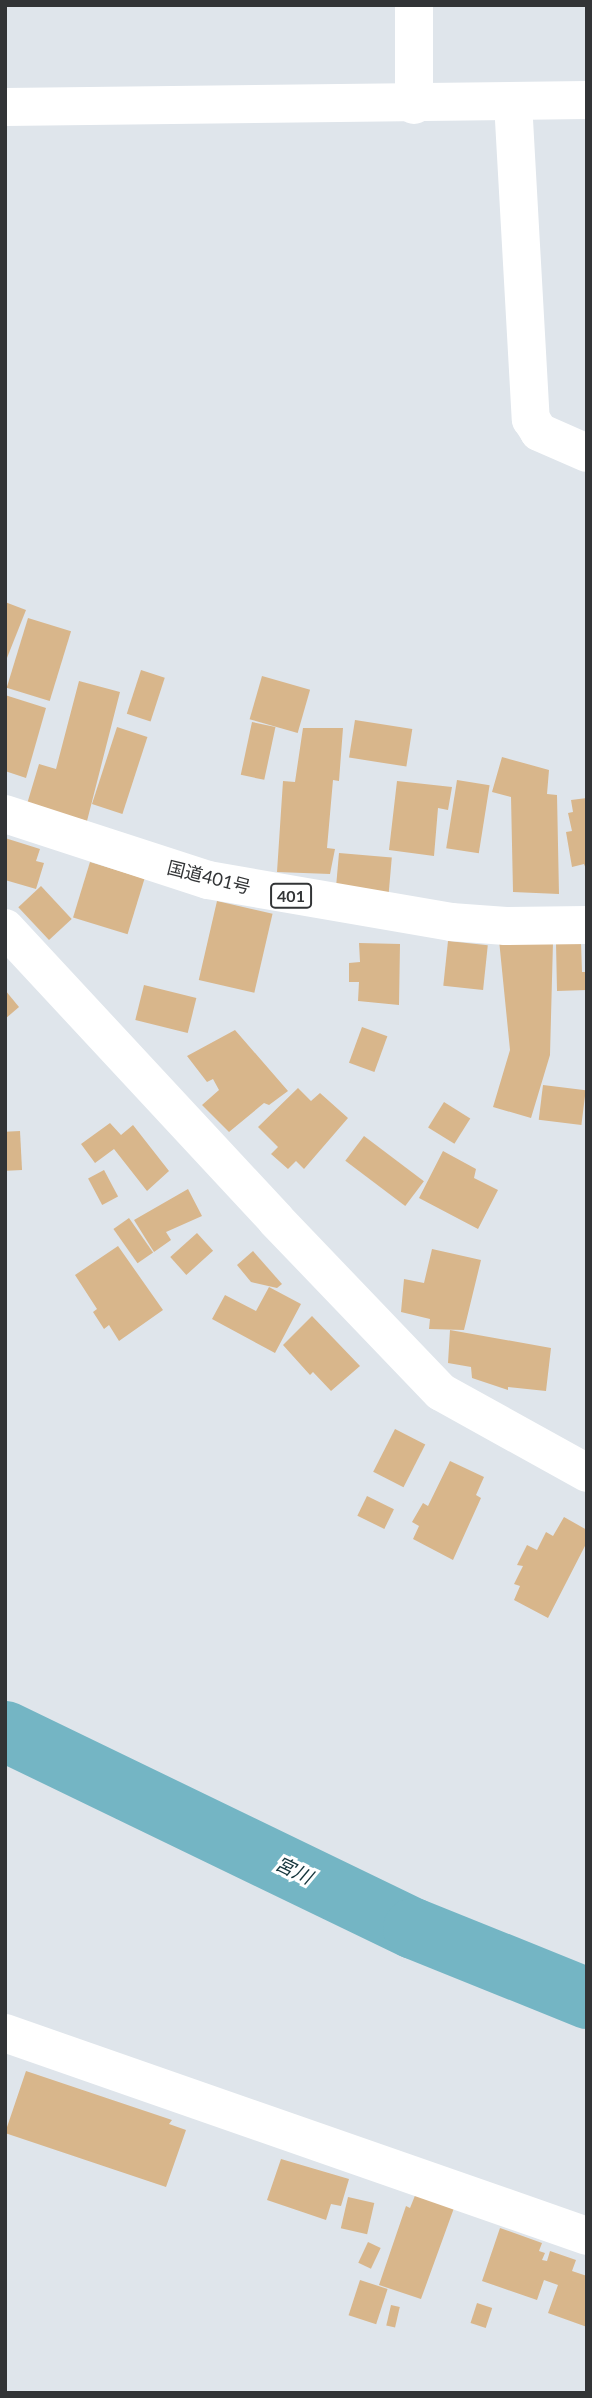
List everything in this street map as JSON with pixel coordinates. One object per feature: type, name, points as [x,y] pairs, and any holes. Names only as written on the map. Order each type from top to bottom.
[{"type":"main road","points":[[414,5],[414,105]]},
{"type":"main road","points":[[5,107],[414,105],[587,100]]},
{"type":"main road","points":[[513,102],[531,419],[539,432],[587,453]]},
{"type":"main road","name":"国道401号","points":[[5,814],[208,880],[232,885],[451,922],[506,926],[587,925]]},
{"type":"main road","points":[[5,928],[276,1220],[441,1392],[587,1473]]},
{"type":"main road","points":[[5,2033],[587,2236]]},
{"type":"building","points":[[5,602],[26,610],[5,663]]},
{"type":"building","points":[[28,618],[71,631],[50,701],[7,688]]},
{"type":"building","points":[[141,670],[165,678],[151,721],[127,714]]},
{"type":"building","points":[[262,676],[310,690],[298,733],[250,719]]},
{"type":"building","points":[[79,681],[120,692],[87,821],[27,804],[39,764],[56,769]]},
{"type":"building","points":[[5,695],[46,708],[26,778],[5,771]]},
{"type":"building","points":[[355,720],[412,729],[406,767],[349,758]]},
{"type":"building","points":[[252,722],[275,727],[264,780],[241,775]]},
{"type":"building","points":[[117,727],[147,737],[122,814],[92,804]]},
{"type":"building","points":[[303,728],[343,728],[339,781],[333,780],[327,848],[335,849],[330,874],[277,872],[283,781],[295,782]]},
{"type":"building","points":[[502,757],[549,770],[547,794],[557,795],[559,894],[513,892],[511,797],[492,792]]},
{"type":"building","points":[[457,780],[490,785],[479,853],[446,848]]},
{"type":"building","points":[[397,781],[452,787],[448,810],[438,808],[434,856],[389,850]]},
{"type":"building","points":[[587,798],[586,869],[584,864],[572,867],[566,832],[572,831],[568,813],[573,812],[571,800]]},
{"type":"building","points":[[5,838],[40,849],[36,861],[44,863],[36,889],[5,880]]},
{"type":"building","points":[[339,853],[392,858],[389,893],[336,889]]},
{"type":"building","points":[[90,862],[145,879],[128,934],[73,917]]},
{"type":"building","points":[[41,886],[72,919],[49,940],[18,907]]},
{"type":"building","points":[[217,901],[273,914],[254,993],[199,980]]},
{"type":"building","points":[[499,940],[553,942],[550,1055],[531,1118],[493,1107],[510,1050]]},
{"type":"building","points":[[448,941],[488,945],[483,990],[443,986]]},
{"type":"building","points":[[581,942],[582,972],[587,972],[587,990],[557,991],[556,943]]},
{"type":"building","points":[[359,943],[400,944],[399,1005],[358,1001],[359,982],[349,982],[349,963],[360,962]]},
{"type":"building","points":[[144,985],[196,998],[188,1033],[135,1020]]},
{"type":"building","points":[[5,990],[19,1007],[5,1019]]},
{"type":"building","points":[[362,1027],[387,1036],[374,1072],[349,1063]]},
{"type":"building","points":[[235,1030],[288,1091],[269,1105],[264,1103],[229,1132],[202,1105],[219,1090],[213,1079],[207,1082],[187,1056]]},
{"type":"building","points":[[543,1085],[586,1090],[581,1125],[539,1120]]},
{"type":"building","points":[[298,1088],[311,1101],[320,1093],[348,1118],[304,1169],[296,1161],[288,1169],[271,1154],[278,1147],[258,1127]]},
{"type":"building","points":[[444,1102],[470,1118],[454,1144],[428,1127]]},
{"type":"building","points":[[110,1123],[121,1135],[133,1125],[169,1171],[147,1191],[114,1149],[95,1163],[81,1144]]},
{"type":"building","points":[[20,1131],[22,1170],[7,1171],[5,1132]]},
{"type":"building","points":[[364,1136],[424,1181],[405,1206],[345,1161]]},
{"type":"building","points":[[443,1151],[476,1169],[474,1178],[498,1190],[478,1229],[419,1198]]},
{"type":"building","points":[[104,1170],[118,1196],[102,1205],[88,1178]]},
{"type":"building","points":[[188,1189],[202,1216],[166,1232],[171,1240],[154,1252],[134,1220]]},
{"type":"building","points":[[129,1218],[153,1252],[138,1263],[113,1229]]},
{"type":"building","points":[[197,1233],[213,1251],[186,1275],[170,1257]]},
{"type":"building","points":[[118,1246],[163,1310],[119,1341],[109,1325],[104,1329],[93,1312],[97,1309],[75,1275]]},
{"type":"building","points":[[432,1249],[481,1260],[464,1330],[429,1329],[430,1319],[401,1312],[404,1279],[424,1283]]},
{"type":"building","points":[[253,1251],[282,1284],[277,1288],[251,1282],[237,1265]]},
{"type":"building","points":[[269,1287],[301,1304],[275,1353],[212,1319],[225,1295],[256,1311]]},
{"type":"building","points":[[312,1316],[360,1366],[331,1391],[313,1372],[310,1375],[283,1345]]},
{"type":"building","points":[[450,1330],[551,1348],[546,1391],[508,1387],[508,1390],[472,1378],[471,1367],[448,1363]]},
{"type":"building","points":[[395,1429],[425,1444],[404,1487],[373,1472]]},
{"type":"building","points":[[450,1461],[484,1477],[476,1495],[481,1498],[453,1560],[413,1539],[419,1526],[412,1522],[423,1503],[428,1506]]},
{"type":"building","points":[[367,1496],[394,1509],[384,1529],[357,1516]]},
{"type":"building","points":[[564,1517],[587,1530],[587,1542],[548,1618],[514,1600],[520,1586],[514,1584],[523,1566],[517,1565],[527,1545],[537,1550],[546,1532],[553,1536]]},
{"type":"building","points":[[26,2071],[172,2120],[169,2124],[186,2130],[166,2187],[5,2133]]},
{"type":"building","points":[[281,2159],[349,2179],[341,2206],[331,2204],[326,2220],[267,2200]]},
{"type":"building","points":[[416,2193],[454,2208],[421,2299],[379,2285],[406,2206],[410,2208]]},
{"type":"building","points":[[348,2197],[374,2203],[367,2234],[341,2228]]},
{"type":"building","points":[[500,2228],[542,2243],[539,2251],[545,2253],[542,2260],[547,2261],[550,2251],[576,2260],[572,2271],[587,2276],[587,2327],[548,2313],[558,2285],[544,2280],[537,2300],[482,2281]]},
{"type":"building","points":[[368,2242],[381,2248],[371,2269],[358,2263]]},
{"type":"building","points":[[360,2280],[388,2289],[376,2324],[349,2315]]},
{"type":"building","points":[[477,2303],[492,2308],[486,2328],[471,2323]]},
{"type":"building","points":[[391,2305],[400,2307],[395,2327],[386,2325]]},
{"type":"waterway","name":"宮川","points":[[5,1731],[413,1928],[587,1998]]}]
